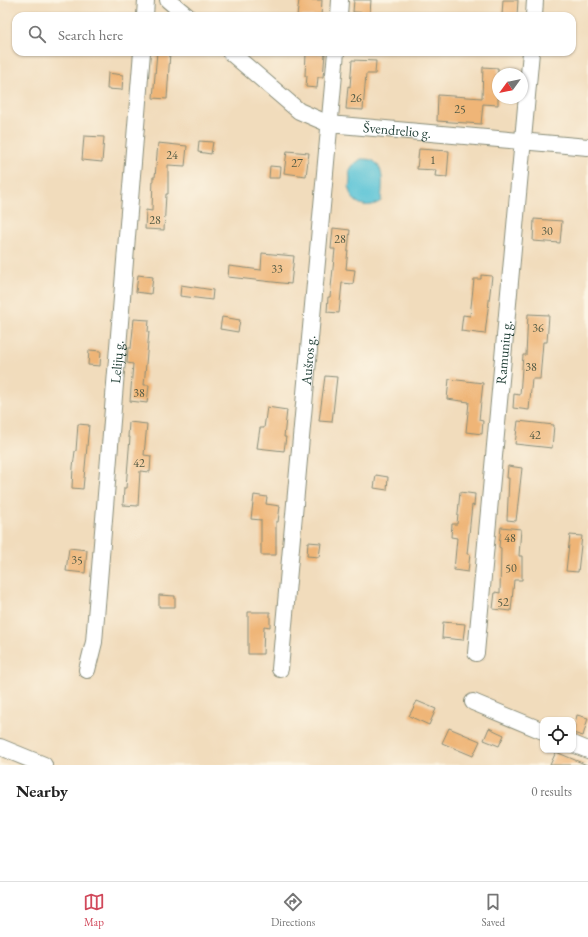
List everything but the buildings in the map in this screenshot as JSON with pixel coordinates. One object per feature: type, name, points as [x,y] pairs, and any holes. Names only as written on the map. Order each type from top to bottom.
[{"type":"street","points":[[145,12],[146,0]]},
{"type":"street","points":[[168,0],[182,12]]},
{"type":"street","points":[[339,12],[340,0]]},
{"type":"street","points":[[534,12],[535,0]]},
{"type":"street","name":"Lelijų g.","points":[[86,670],[94,642],[142,56]]},
{"type":"street","name":"Švendrelio g.","points":[[235,56],[299,111],[329,124],[588,147]]},
{"type":"street","name":"Aušros g.","points":[[280,669],[336,56]]},
{"type":"street","name":"Ramunių g.","points":[[476,653],[531,56]]},
{"type":"street","points":[[473,702],[540,730]]},
{"type":"street","points":[[576,745],[588,750]]},
{"type":"street","points":[[0,747],[44,765]]},
{"type":"water","points":[[361,159],[370,160],[376,163],[381,172],[381,201],[376,204],[366,205],[357,202],[353,199],[349,189],[350,170],[353,165]]}]
